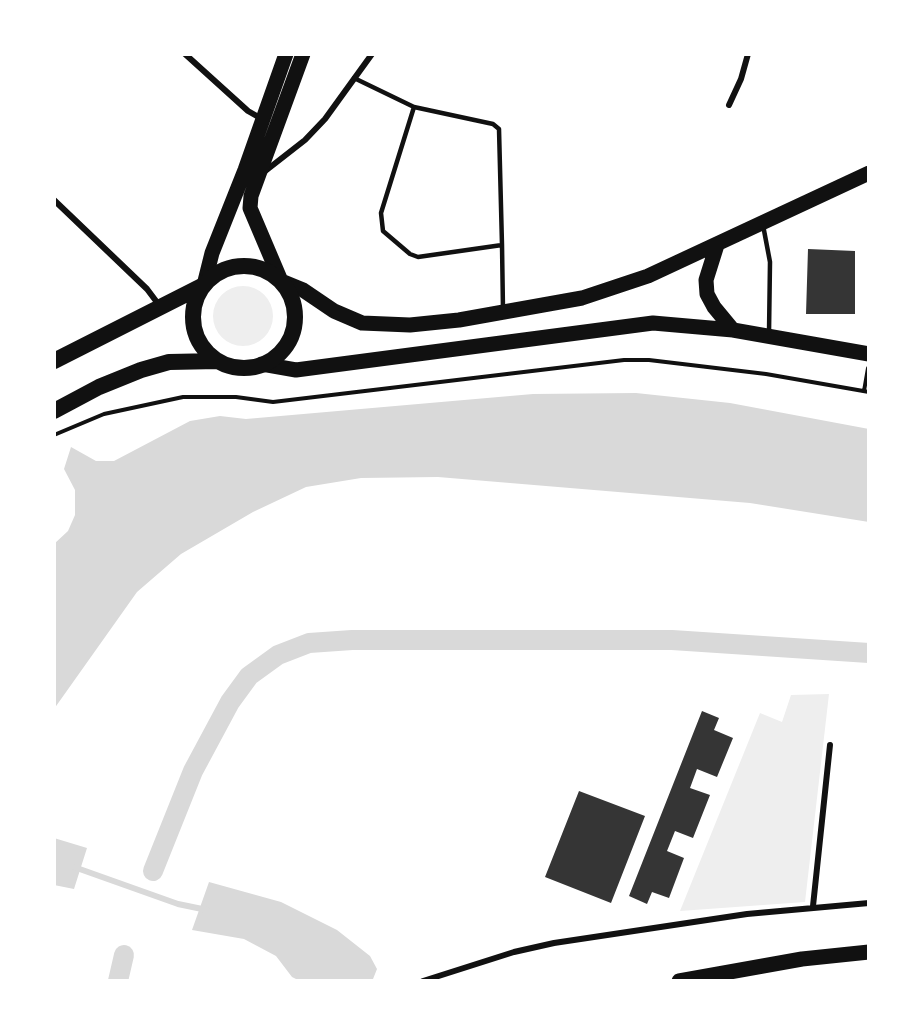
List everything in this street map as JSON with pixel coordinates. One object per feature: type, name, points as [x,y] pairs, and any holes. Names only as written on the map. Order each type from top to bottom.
[{"type":"highway","points":[[54,361],[204,285],[217,273],[233,267],[250,266],[267,271],[281,281],[292,303],[293,327],[288,343],[277,356],[248,368],[232,367],[218,361],[198,340],[194,326],[197,297],[204,285]]},
{"type":"highway","points":[[54,411],[99,387],[141,370],[169,362],[218,361]]},
{"type":"main road","points":[[286,54],[263,120],[253,172],[250,208],[281,281],[303,290],[334,310],[362,323],[410,325],[503,313],[582,298],[620,286],[717,245],[869,173]]},
{"type":"main road","points":[[204,285],[212,253],[253,172],[303,54]]},
{"type":"main road","points":[[717,245],[706,280],[707,294],[714,307],[733,330]]},
{"type":"main road","points":[[262,364],[296,370],[631,325],[686,324],[869,354]]},
{"type":"main road","points":[[679,981],[737,969],[869,952]]},
{"type":"street","points":[[185,54],[248,111],[263,120]]},
{"type":"street","points":[[253,172],[315,130],[372,54]]},
{"type":"street","points":[[729,105],[741,79],[748,54]]},
{"type":"street","points":[[54,200],[147,289],[160,307]]},
{"type":"street","points":[[813,906],[830,745]]},
{"type":"street","points":[[423,981],[514,952],[554,943],[813,906],[869,903]]},
{"type":"lane","points":[[354,78],[414,107],[493,124],[499,129],[503,313]]},
{"type":"lane","points":[[414,107],[381,213],[383,231],[410,254],[418,256],[502,245]]},
{"type":"lane","points":[[762,222],[770,262],[769,337]]},
{"type":"path","points":[[54,435],[104,414],[183,397],[236,397],[273,402],[624,360],[649,360],[766,374],[867,392],[869,363]]},
{"type":"shaded area","points":[[243,286],[260,291],[268,299],[273,316],[268,333],[260,341],[243,346],[226,341],[218,333],[213,316],[218,299],[226,291]]},
{"type":"shaded area","points":[[636,393],[730,403],[869,429],[869,522],[750,503],[438,477],[361,478],[306,487],[253,512],[181,554],[137,592],[54,709],[54,544],[68,531],[75,515],[75,490],[64,469],[71,447],[96,461],[114,461],[190,421],[220,416],[246,419],[533,394]]},
{"type":"shaded area","points":[[829,694],[805,902],[680,911],[760,713],[782,722],[791,695]]},
{"type":"shaded area","points":[[54,838],[87,848],[74,889],[54,885]]},
{"type":"shaded area","points":[[209,882],[281,902],[337,930],[370,956],[377,969],[373,979],[300,981],[292,977],[276,956],[244,939],[192,930]]},
{"type":"building","points":[[808,249],[855,251],[855,314],[806,314]]},
{"type":"building","points":[[702,711],[719,718],[714,730],[733,738],[717,777],[697,769],[690,788],[710,795],[693,838],[675,831],[667,851],[684,858],[669,898],[652,892],[647,904],[629,896]]},
{"type":"building","points":[[579,791],[645,816],[611,903],[545,877]]},
{"type":"waterway","points":[[153,871],[193,771],[230,702],[249,676],[278,655],[309,643],[352,640],[672,640],[869,653]]},
{"type":"waterway","points":[[74,867],[178,904],[207,910]]},
{"type":"waterway","points":[[118,981],[124,955]]}]
